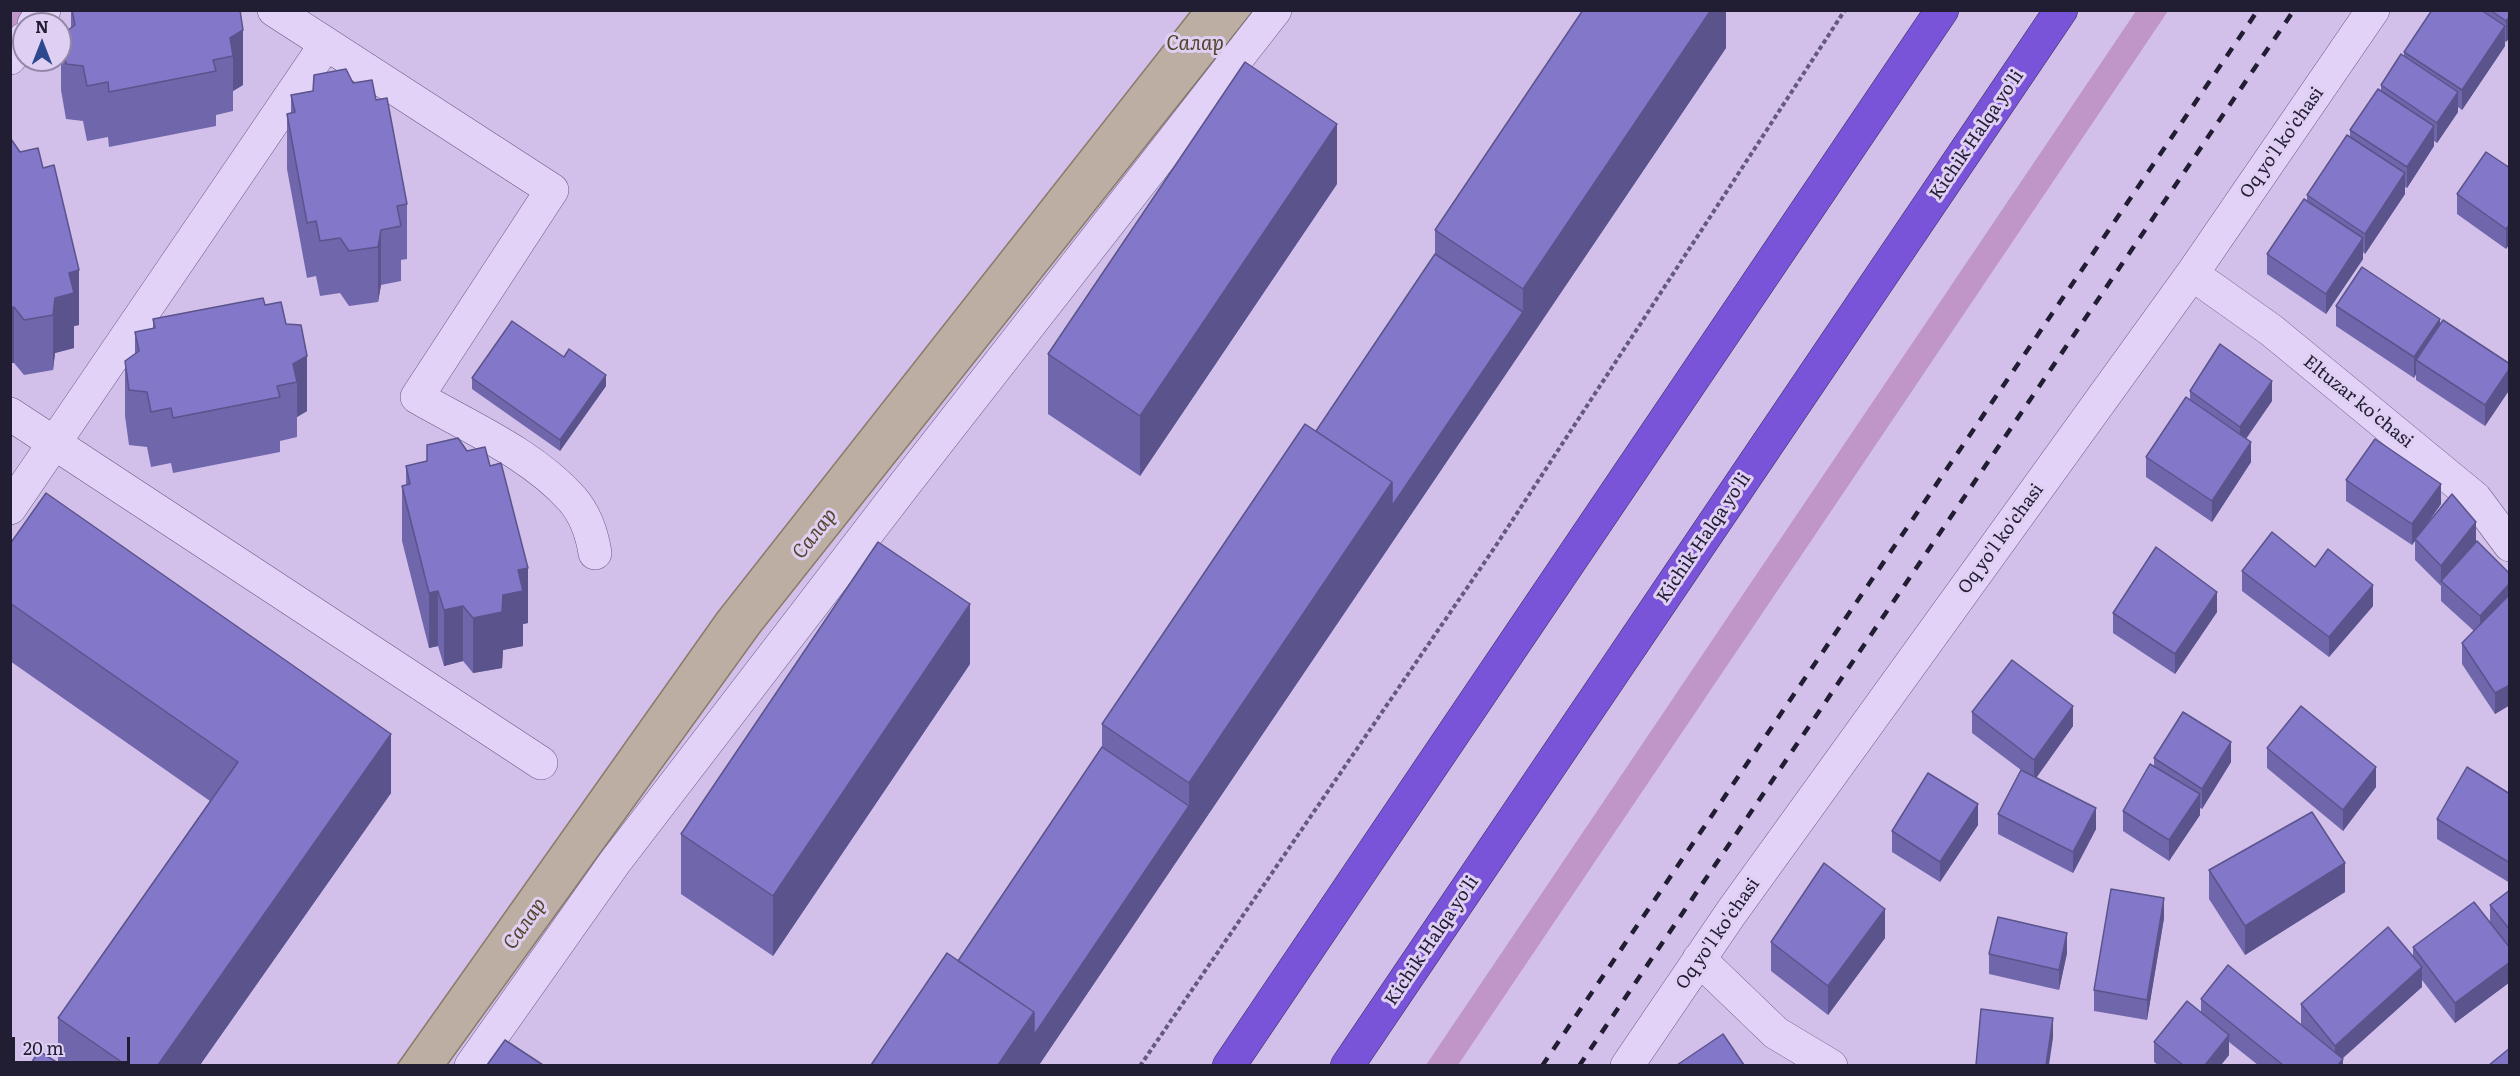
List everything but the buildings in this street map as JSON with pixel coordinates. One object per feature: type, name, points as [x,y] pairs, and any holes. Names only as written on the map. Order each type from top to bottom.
[{"type":"highway","points":[[1229,1065],[1942,10]]},
{"type":"highway","name":"Kichik Halqa yo'li","points":[[1347,1065],[2061,10]]},
{"type":"street","points":[[274,10],[552,190],[417,397],[529,462],[572,499],[592,532],[595,553]]},
{"type":"street","points":[[471,1065],[622,853],[905,484],[1275,10]]},
{"type":"street","name":"Oq yo'l ko'chasi","points":[[1627,1065],[1699,959],[2192,274],[2373,10]]},
{"type":"street","points":[[10,508],[326,44]]},
{"type":"street","name":"Eltuzar ko'chasi","points":[[2192,274],[2271,330],[2475,498],[2510,545]]},
{"type":"street","points":[[10,414],[541,764]]},
{"type":"street","points":[[1699,959],[1776,1033],[1831,1065]]},
{"type":"path","points":[[1140,1065],[1495,547],[1845,10]]},
{"type":"shaded area","points":[[11,11],[27,11],[12,12],[11,35]]},
{"type":"shaded area","points":[[2136,11],[2168,11],[1458,1065],[1426,1065]]},
{"type":"water","name":"Салар","points":[[1191,11],[1253,11],[760,632],[447,1065],[397,1065],[718,612]]},
{"type":"railway","points":[[1542,1066],[2258,10]]},
{"type":"railway","points":[[1579,1066],[2294,10]]}]
